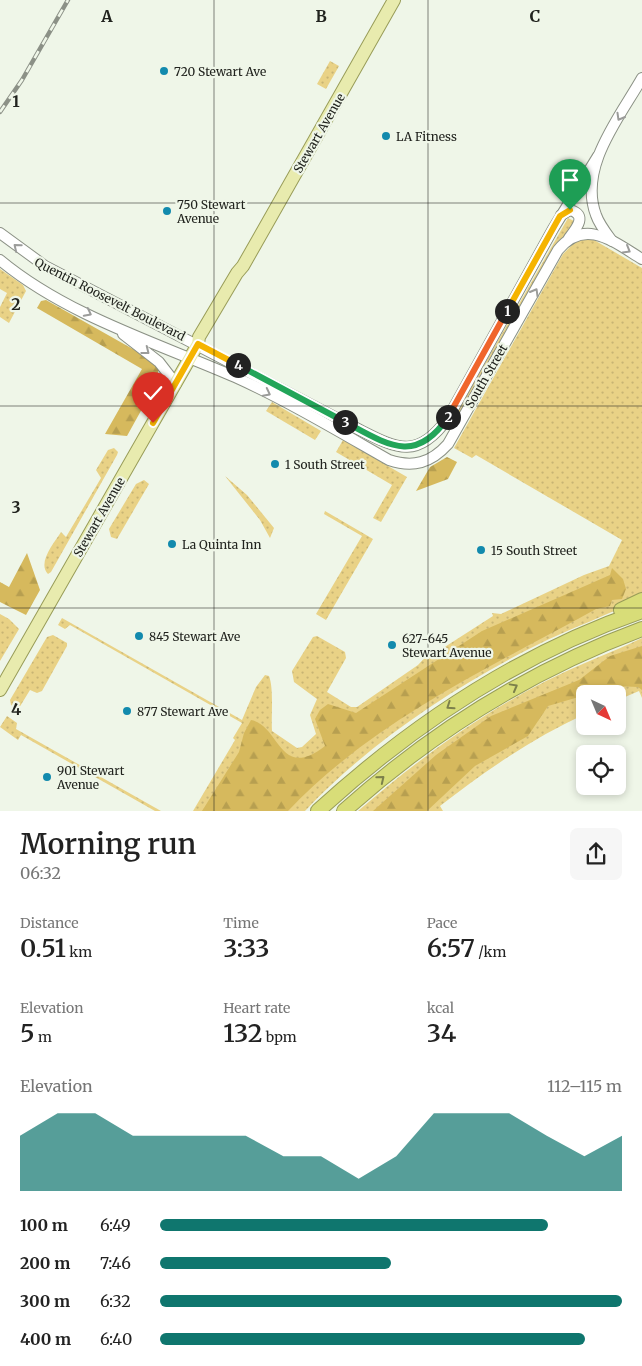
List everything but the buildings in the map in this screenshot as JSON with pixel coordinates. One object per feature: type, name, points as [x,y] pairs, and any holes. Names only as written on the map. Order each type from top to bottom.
[{"type":"highway","points":[[318,811],[386,753],[458,701],[507,671],[585,633],[642,600]]},
{"type":"highway","points":[[585,633],[642,611]]},
{"type":"highway","points":[[344,811],[417,750],[498,696],[577,655],[642,629]]},
{"type":"main road","name":"Stewart Avenue","points":[[0,690],[176,384],[198,344],[199,337],[223,295],[244,266],[394,0]]},
{"type":"street","name":"South Street","points":[[406,447],[423,444],[436,434],[448,418],[560,216],[598,156],[642,78]]},
{"type":"street","points":[[598,156],[591,195],[598,220],[612,241]]},
{"type":"street","name":"South Street","points":[[190,358],[266,392],[389,460],[406,464],[424,464],[448,444],[558,250],[578,226],[580,218],[577,213],[570,210],[560,216]]},
{"type":"street","name":"Quentin Roosevelt Boulevard","points":[[0,233],[45,266],[198,344]]},
{"type":"street","points":[[566,240],[581,234],[593,233],[612,241],[642,259]]},
{"type":"street","name":"Quentin Roosevelt Boulevard","points":[[0,260],[34,285],[110,324],[190,358]]},
{"type":"street","points":[[110,324],[159,362],[176,384]]},
{"type":"street","points":[[198,344],[369,434],[397,446],[406,447]]},
{"type":"street","points":[[436,434],[434,446],[437,450],[442,450]]},
{"type":"street","points":[[406,447],[400,454],[406,464]]},
{"type":"shaded area","points":[[330,61],[339,66],[326,89],[317,84]]},
{"type":"shaded area","points":[[568,218],[576,222],[449,434],[458,411]]},
{"type":"shaded area","points":[[585,238],[594,240],[642,268],[642,597],[535,646],[504,662],[443,699],[384,740],[330,786],[305,811],[193,811],[235,740],[233,738],[242,723],[70,625],[65,629],[58,625],[62,618],[242,720],[256,687],[265,675],[269,676],[272,695],[272,731],[297,748],[302,747],[316,734],[310,715],[317,699],[294,682],[292,671],[313,637],[317,636],[345,652],[346,658],[327,692],[351,707],[357,707],[418,665],[430,652],[440,650],[493,616],[492,613],[501,614],[584,575],[609,566],[622,540],[476,455],[472,458],[454,448],[563,254],[576,241]]},
{"type":"shaded area","points":[[0,269],[23,285],[26,291],[9,323],[0,317],[0,307],[7,293],[0,289]]},
{"type":"shaded area","points":[[272,402],[321,431],[315,440],[266,411]]},
{"type":"shaded area","points":[[343,440],[407,477],[381,522],[373,518],[392,485],[336,452]]},
{"type":"shaded area","points":[[114,448],[118,452],[117,455],[51,572],[48,574],[44,564],[51,547],[61,532],[66,537],[101,478],[96,470],[108,450]]},
{"type":"shaded area","points":[[225,476],[247,495],[274,528],[270,538],[260,520]]},
{"type":"shaded area","points":[[144,480],[149,484],[117,539],[111,537],[109,529],[136,484]]},
{"type":"shaded area","points":[[325,511],[373,539],[326,620],[316,614],[362,536],[324,514]]},
{"type":"shaded area","points":[[0,614],[9,619],[19,629],[0,661]]},
{"type":"shaded area","points":[[53,635],[67,643],[67,646],[42,691],[37,693],[30,690],[19,708],[23,713],[11,705],[10,700],[47,637]]},
{"type":"shaded area","points":[[642,638],[642,698],[639,691],[626,697],[626,685],[576,685],[576,718],[528,744],[474,780],[440,806],[443,811],[358,811],[425,757],[471,724],[558,675]]},
{"type":"shaded area","points":[[7,716],[17,723],[16,729],[161,811],[155,811],[21,735],[18,740],[0,727]]},
{"type":"green space","points":[[46,300],[154,361],[158,368],[158,380],[127,436],[105,434],[142,369],[37,308],[41,301]]},
{"type":"green space","points":[[447,457],[457,462],[448,479],[416,491],[430,467]]},
{"type":"green space","points":[[27,553],[40,590],[26,615],[0,602],[0,582],[9,587]]},
{"type":"green space","points":[[612,568],[623,579],[626,589],[622,599],[612,600],[610,606],[596,609],[434,698],[357,750],[321,779],[288,811],[202,811],[239,752],[244,733],[251,720],[261,724],[289,755],[298,758],[310,755],[325,746],[315,719],[320,710],[328,704],[356,713],[482,631],[610,575]]},
{"type":"green space","points":[[642,646],[642,690],[638,687],[626,685],[576,685],[576,698],[548,706],[528,736],[475,766],[427,811],[373,811],[436,755],[491,716],[579,680],[610,656]]},
{"type":"railway","points":[[0,112],[22,80],[68,0]]},
{"type":"place","name":"720 Stewart Ave","points":[[164,71]]},
{"type":"place","name":"LA Fitness","points":[[386,136]]},
{"type":"place","name":"750 Stewart Avenue","points":[[167,211]]},
{"type":"place","name":"1 South Street","points":[[275,464]]},
{"type":"place","name":"La Quinta Inn","points":[[172,544]]},
{"type":"place","name":"15 South Street","points":[[481,550]]},
{"type":"place","name":"845 Stewart Ave","points":[[139,636]]},
{"type":"place","name":"627-645 Stewart Avenue","points":[[392,645]]},
{"type":"place","name":"877 Stewart Ave","points":[[127,711]]},
{"type":"place","name":"901 Stewart Avenue","points":[[47,777]]},
{"type":"route","points":[[153,423],[198,344],[350,425],[393,445],[413,447],[423,444],[436,434],[448,418],[560,216],[570,210]]}]
